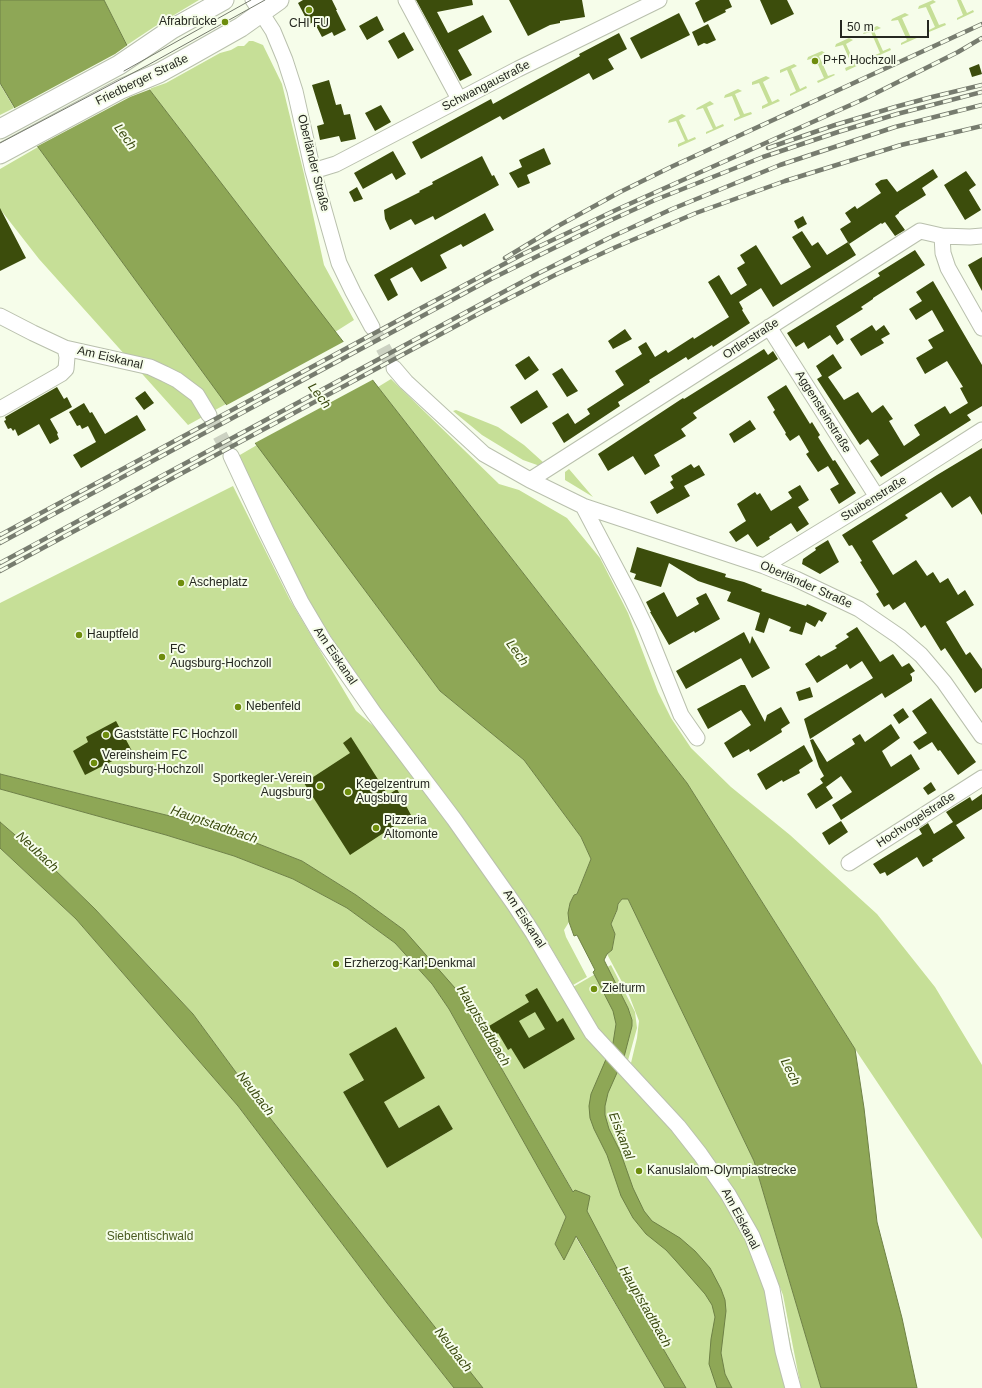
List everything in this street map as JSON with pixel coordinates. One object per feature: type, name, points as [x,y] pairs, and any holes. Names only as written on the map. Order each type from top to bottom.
[{"type":"main road","name":"Friedberger Straße","points":[[0,129],[119,65],[172,29],[224,0]]},
{"type":"main road","name":"Friedberger Straße","points":[[0,154],[120,89],[159,73],[188,58],[241,27],[258,6],[279,0]]},
{"type":"street","points":[[406,0],[459,99]]},
{"type":"street","name":"Schwangaustraße","points":[[313,171],[336,164],[518,69],[659,0]]},
{"type":"street","name":"Oberländer Straße","points":[[258,6],[273,30],[288,66],[313,171],[339,263],[372,327]]},
{"type":"street","name":"Ortlerstraße","points":[[530,480],[920,231],[942,236],[982,236]]},
{"type":"street","points":[[942,236],[943,253],[948,268],[982,328]]},
{"type":"street","name":"Am Eiskanal","points":[[0,316],[65,348],[150,367],[166,374],[177,380],[197,395],[209,415]]},
{"type":"street","name":"Aggensteinstraße","points":[[769,327],[877,497]]},
{"type":"street","points":[[0,409],[61,374],[66,369],[67,357],[65,348]]},
{"type":"street","name":"Oberländer Straße","points":[[394,368],[406,382],[484,454],[530,480],[583,506],[764,566],[796,579],[860,609],[900,637],[921,655],[940,677],[982,736]]},
{"type":"street","name":"Stuibenstraße","points":[[764,566],[877,497],[982,430]]},
{"type":"street","name":"Am Eiskanal","points":[[230,456],[298,595],[324,641],[374,713],[454,820],[514,904],[533,933],[592,1033],[678,1126],[728,1194],[752,1236],[772,1289],[783,1351],[793,1388]]},
{"type":"street","points":[[583,506],[646,628],[681,714],[697,738]]},
{"type":"street","name":"Hochvogelstraße","points":[[849,863],[982,778]]},
{"type":"green space","points":[[104,0],[199,0],[127,45]]},
{"type":"green space","points":[[933,0],[936,2],[930,5],[939,25],[945,23],[946,25],[929,32],[929,30],[935,27],[926,7],[918,9],[919,6]]},
{"type":"green space","points":[[957,0],[961,0],[967,13],[973,10],[974,12],[957,20],[957,18],[963,15]]},
{"type":"green space","points":[[905,13],[909,15],[902,18],[911,38],[917,36],[919,37],[901,45],[901,43],[907,40],[898,20],[891,21],[892,19]]},
{"type":"green space","points":[[877,26],[881,28],[874,31],[883,51],[890,48],[891,50],[873,58],[873,56],[880,53],[871,32],[863,34],[864,32]]},
{"type":"green space","points":[[849,38],[853,40],[846,44],[855,64],[862,61],[863,63],[846,71],[845,68],[852,65],[843,45],[835,47],[836,44]]},
{"type":"green space","points":[[249,41],[263,45],[282,84],[324,265],[354,320],[335,332],[149,89],[166,83],[220,53],[238,46],[244,46]]},
{"type":"green space","points":[[822,51],[825,53],[819,56],[828,76],[835,75],[818,83],[817,81],[824,78],[815,58],[807,60],[808,57]]},
{"type":"green space","points":[[794,64],[797,66],[791,69],[800,89],[806,86],[807,88],[790,96],[790,94],[796,91],[787,70],[780,73],[780,70]]},
{"type":"green space","points":[[766,76],[770,78],[763,82],[772,102],[778,99],[780,101],[762,109],[762,106],[768,103],[759,83],[752,85],[752,82]]},
{"type":"green space","points":[[0,84],[14,108],[0,115]]},
{"type":"green space","points":[[738,89],[742,91],[735,94],[744,114],[751,112],[752,114],[734,121],[734,119],[740,116],[732,96],[724,98],[725,95]]},
{"type":"green space","points":[[710,101],[714,104],[707,107],[716,127],[723,124],[724,126],[706,134],[706,132],[713,129],[703,108],[696,110]]},
{"type":"green space","points":[[682,114],[686,116],[679,120],[688,140],[695,137],[696,139],[678,147],[678,144],[685,141],[676,121],[668,123],[669,120]]},
{"type":"green space","points":[[38,147],[226,404],[188,425],[39,259],[0,209],[0,169]]},
{"type":"green space","points":[[391,379],[499,484],[519,490],[567,518],[600,558],[628,613],[658,692],[671,718],[691,748],[731,787],[790,835],[877,914],[935,987],[982,1065],[982,1239],[855,1049],[687,783],[378,387]]},
{"type":"green space","points":[[456,410],[498,427],[524,445],[544,463],[540,466],[523,460],[482,435],[453,411]]},
{"type":"green space","points":[[257,445],[440,691],[524,760],[581,837],[591,859],[577,894],[570,903],[569,922],[564,930],[566,937],[587,977],[573,985],[520,898],[489,861],[373,703],[309,602],[233,459]]},
{"type":"green space","points":[[569,469],[593,497],[565,480],[565,472]]},
{"type":"green space","points":[[233,486],[290,600],[356,711],[377,729],[443,808],[566,991],[611,965],[635,1012],[637,1028],[627,1064],[759,1237],[781,1295],[799,1388],[686,1388],[622,1278],[586,1211],[589,1196],[574,1193],[488,1045],[404,930],[356,895],[302,861],[246,839],[174,817],[0,774],[0,603]]},
{"type":"green space","points":[[0,789],[166,835],[234,856],[293,879],[347,908],[395,943],[432,984],[449,1009],[566,1217],[555,1244],[563,1259],[575,1236],[665,1388],[483,1388],[263,1109],[193,1014],[95,909],[51,866],[0,822]],"holes":[[[410,1053],[384,1102],[399,1128],[439,1105],[453,1129],[387,1168],[343,1092]]]},
{"type":"green space","name":"Siebentischwald","points":[[0,848],[76,919],[238,1106],[387,1303],[454,1388],[0,1388]]},
{"type":"green space","points":[[622,899],[628,899],[754,1161],[821,1388],[801,1388],[783,1295],[761,1239],[734,1191],[706,1151],[631,1063],[637,1038],[639,1021],[629,995],[607,954],[612,950],[615,934],[611,924],[617,911],[618,904]]},
{"type":"water","name":"Lech","points":[[0,0],[104,0],[149,89],[378,387],[687,783],[855,1049],[864,1108],[877,1222],[902,1318],[917,1388],[821,1388],[754,1161],[628,899],[622,899],[618,904],[611,924],[615,934],[612,950],[607,954],[604,960],[628,1008],[632,1020],[632,1026],[624,1057],[608,1093],[605,1106],[605,1115],[609,1129],[620,1151],[633,1188],[644,1211],[652,1221],[680,1238],[695,1251],[710,1268],[721,1289],[725,1300],[726,1311],[721,1353],[725,1374],[732,1388],[717,1388],[709,1364],[715,1317],[712,1305],[705,1294],[676,1261],[666,1250],[646,1234],[633,1218],[621,1196],[607,1155],[590,1118],[589,1106],[591,1094],[613,1043],[616,1024],[613,1011],[593,972],[595,970],[577,935],[574,936],[569,922],[568,913],[570,903],[574,895],[577,894],[591,859],[581,837],[524,760],[440,691],[226,404],[38,147],[0,83]]},
{"type":"water","points":[[0,774],[174,817],[246,839],[302,861],[356,895],[404,930],[455,988],[573,1192],[575,1190],[590,1196],[587,1211],[622,1278],[686,1388],[665,1388],[576,1236],[564,1260],[555,1244],[566,1217],[449,1009],[432,984],[395,943],[347,908],[293,879],[234,856],[166,835],[0,789]]},
{"type":"water","name":"Neubach","points":[[0,822],[51,866],[95,909],[193,1014],[263,1109],[483,1388],[454,1388],[387,1303],[238,1106],[76,919],[0,848]]},
{"type":"pier","name":"Afrabrücke","points":[[129,44],[151,89],[130,97],[36,147],[13,109],[115,54]]},
{"type":"pier","points":[[345,341],[374,379],[253,444],[225,406]]},
{"type":"building","points":[[303,0],[332,0],[346,30],[334,36],[332,32],[322,37],[314,22],[309,24],[298,3]]},
{"type":"building","points":[[416,0],[472,0],[473,5],[437,12],[448,33],[483,15],[492,32],[458,50],[472,75],[460,81]]},
{"type":"building","points":[[509,0],[582,0],[585,17],[560,21],[560,23],[550,25],[528,36]]},
{"type":"building","points":[[700,0],[729,0],[732,7],[725,10],[726,12],[704,23],[695,3]]},
{"type":"building","points":[[760,0],[787,0],[794,14],[771,25]]},
{"type":"building","points":[[679,13],[690,35],[641,59],[630,38]]},
{"type":"building","points":[[377,16],[384,30],[367,40],[359,26]]},
{"type":"building","points":[[708,24],[716,40],[698,46],[692,32]]},
{"type":"building","points":[[404,32],[414,50],[398,59],[388,41]]},
{"type":"building","points":[[619,33],[627,49],[608,59],[614,69],[593,80],[589,73],[503,120],[500,116],[421,159],[412,142],[491,99],[493,104],[580,56],[579,54]]},
{"type":"building","points":[[979,64],[982,74],[972,77],[969,68]]},
{"type":"building","points":[[329,80],[336,105],[341,104],[344,115],[350,114],[356,139],[341,142],[339,136],[320,140],[317,126],[324,124],[312,85]]},
{"type":"building","points":[[381,105],[391,122],[375,131],[365,113]]},
{"type":"building","points":[[544,148],[551,164],[527,175],[530,183],[518,188],[509,173],[522,167],[519,160]]},
{"type":"building","points":[[393,151],[406,174],[396,180],[392,173],[363,189],[354,173]]},
{"type":"building","points":[[482,156],[492,176],[494,175],[499,185],[435,220],[433,216],[415,225],[411,219],[390,230],[385,219],[384,210],[420,192],[419,191],[433,184],[432,182]]},
{"type":"building","points":[[933,169],[938,177],[922,188],[926,195],[895,216],[905,230],[895,236],[885,222],[882,224],[881,223],[849,244],[840,229],[851,222],[845,213],[855,206],[857,209],[881,193],[875,184],[881,180],[887,179],[897,192]]},
{"type":"building","points":[[966,171],[976,185],[969,190],[981,210],[965,220],[944,185]]},
{"type":"building","points":[[357,187],[363,199],[354,202],[349,192]]},
{"type":"building","points":[[0,208],[26,258],[0,271]]},
{"type":"building","points":[[485,213],[494,230],[463,247],[461,244],[440,255],[447,268],[421,282],[412,267],[390,279],[398,295],[388,301],[374,275]]},
{"type":"building","points":[[803,216],[807,224],[798,229],[794,221]]},
{"type":"building","points":[[802,231],[812,246],[818,242],[827,255],[848,242],[856,255],[773,307],[761,288],[739,302],[750,323],[713,347],[712,345],[688,360],[686,357],[649,380],[650,382],[618,402],[620,406],[564,443],[552,423],[568,413],[575,424],[590,414],[587,409],[624,385],[615,371],[642,354],[638,347],[646,342],[655,357],[666,350],[668,353],[729,317],[708,282],[719,275],[731,295],[747,285],[737,268],[745,263],[740,255],[756,245],[781,285],[811,267],[792,237]]},
{"type":"building","points":[[915,250],[925,265],[873,298],[861,307],[863,309],[836,326],[844,340],[837,345],[830,335],[808,349],[804,342],[796,347],[787,333],[880,276],[878,273]]},
{"type":"building","points":[[982,257],[982,291],[968,265]]},
{"type":"building","points":[[933,281],[982,365],[982,406],[967,415],[971,420],[881,477],[870,461],[879,455],[868,439],[860,445],[817,379],[822,376],[816,366],[833,354],[842,368],[828,377],[844,400],[858,392],[872,413],[883,405],[893,419],[889,421],[904,446],[920,435],[914,425],[945,406],[950,414],[968,403],[960,388],[963,387],[947,361],[925,374],[916,358],[933,348],[928,340],[944,331],[932,310],[916,320],[909,309],[922,301],[916,292]]},
{"type":"building","points":[[872,325],[876,331],[884,325],[890,334],[881,339],[884,343],[861,356],[850,339]]},
{"type":"building","points":[[625,329],[632,339],[613,349],[608,341]]},
{"type":"building","points":[[764,349],[768,355],[773,351],[778,359],[693,413],[697,418],[681,429],[686,436],[654,455],[660,466],[645,475],[633,456],[608,471],[598,454],[683,398],[684,399]]},
{"type":"building","points":[[529,356],[539,370],[525,380],[515,365]]},
{"type":"building","points":[[562,368],[578,391],[567,397],[552,374]]},
{"type":"building","points":[[786,385],[810,424],[812,422],[820,435],[818,437],[833,461],[835,460],[856,493],[839,504],[830,489],[839,484],[828,466],[818,472],[806,454],[809,452],[799,435],[790,441],[773,412],[775,410],[767,397]]},
{"type":"building","points":[[57,387],[64,399],[67,397],[72,407],[50,419],[58,433],[59,439],[50,444],[39,424],[18,436],[15,429],[13,431],[11,428],[8,429],[4,421],[6,420],[5,417]]},
{"type":"building","points":[[537,390],[548,407],[521,424],[510,407]]},
{"type":"building","points":[[145,391],[154,403],[144,410],[135,398]]},
{"type":"building","points":[[84,403],[90,413],[92,412],[105,434],[137,415],[146,430],[81,468],[73,455],[96,442],[88,426],[82,429],[80,425],[77,426],[69,412]]},
{"type":"building","points":[[750,420],[756,429],[734,443],[729,434]]},
{"type":"building","points":[[982,448],[982,515],[970,496],[952,508],[941,492],[905,515],[908,518],[872,541],[893,575],[916,560],[927,576],[933,572],[940,583],[948,578],[958,595],[965,590],[974,605],[946,622],[966,655],[970,652],[982,669],[982,688],[975,693],[945,648],[941,651],[925,625],[921,628],[905,602],[893,610],[889,604],[884,607],[876,594],[879,592],[860,562],[862,561],[852,545],[849,546],[842,535]]},
{"type":"building","points":[[691,464],[694,468],[699,465],[705,475],[684,486],[690,496],[657,514],[650,502],[674,488],[670,482],[673,480],[671,476]]},
{"type":"building","points":[[800,485],[809,500],[798,507],[809,524],[797,532],[791,523],[769,537],[770,539],[757,547],[748,534],[736,542],[729,532],[746,521],[737,504],[755,492],[757,495],[760,493],[771,511],[792,498],[788,492]]},
{"type":"building","points":[[828,540],[839,562],[820,574],[802,564],[803,559],[816,550],[815,548]]},
{"type":"building","points":[[637,547],[726,574],[725,577],[762,589],[761,591],[806,606],[807,604],[827,613],[822,622],[819,620],[815,627],[806,622],[802,635],[789,631],[791,627],[769,618],[764,633],[755,630],[760,613],[727,601],[731,592],[698,581],[669,563],[661,587],[634,579],[636,574],[630,572]]},
{"type":"building","points":[[664,592],[677,617],[699,604],[696,598],[706,593],[720,619],[669,645],[646,602]]},
{"type":"building","points":[[857,627],[880,662],[893,654],[902,667],[909,663],[915,671],[910,674],[912,681],[885,698],[882,693],[810,739],[804,719],[873,678],[862,661],[850,669],[847,664],[817,683],[805,664],[819,655],[821,657],[837,648],[835,646],[849,637],[846,634]]},
{"type":"building","points":[[744,632],[750,644],[752,636],[770,668],[752,678],[741,658],[686,689],[676,671]]},
{"type":"building","points":[[741,685],[745,685],[765,722],[767,715],[781,707],[790,723],[781,729],[782,732],[755,749],[750,752],[749,749],[733,758],[724,743],[751,725],[741,710],[708,729],[697,709]]},
{"type":"building","points":[[810,687],[813,697],[799,701],[796,692]]},
{"type":"building","points":[[931,698],[976,762],[958,775],[940,750],[938,751],[932,742],[919,750],[913,742],[927,733],[912,711]]},
{"type":"building","points":[[903,708],[909,717],[899,724],[893,715]]},
{"type":"building","name":"Vereinsheim FC Augsburg-Hochzoll","points":[[116,721],[132,751],[85,775],[73,751],[88,742],[86,737]]},
{"type":"building","points":[[891,724],[900,738],[882,751],[891,767],[911,754],[920,769],[841,820],[832,805],[852,792],[841,776],[826,787],[824,784],[833,798],[816,809],[807,794],[823,783],[820,779],[824,776],[819,767],[810,740],[813,739],[827,762],[855,744],[852,739],[860,734],[865,742]]},
{"type":"building","name":"Kegelzentrum Augsburg","points":[[351,737],[388,795],[397,789],[411,815],[350,855],[304,783],[350,753],[343,743]]},
{"type":"building","points":[[804,745],[813,761],[799,770],[800,773],[783,782],[782,780],[766,790],[757,774]]},
{"type":"building","points":[[931,782],[936,790],[928,795],[923,788]]},
{"type":"building","points":[[982,794],[982,809],[956,825],[965,838],[932,859],[933,861],[923,867],[917,857],[887,876],[885,872],[880,874],[873,864],[922,834],[919,829],[928,823],[934,834],[953,822],[946,812],[970,797],[972,801]]},
{"type":"building","points":[[841,821],[848,832],[829,845],[822,833]]},
{"type":"building","points":[[537,988],[557,1022],[563,1018],[575,1039],[524,1069],[511,1048],[508,1050],[498,1033],[495,1036],[489,1026],[529,1002],[525,995]],"holes":[[[535,1012],[545,1029],[529,1038],[519,1021]]]},
{"type":"building","points":[[396,1027],[425,1078],[384,1102],[399,1128],[439,1105],[453,1129],[387,1168],[343,1092],[364,1080],[349,1054]]},
{"type":"tunnel","points":[[372,327],[394,368]]},
{"type":"tunnel","points":[[209,415],[231,456]]},
{"type":"tram line","points":[[124,71],[251,0]]},
{"type":"tram line","points":[[0,143],[148,65],[265,0]]},
{"type":"railway","points":[[505,258],[558,226],[620,192],[673,166],[982,24]]},
{"type":"railway","points":[[0,535],[523,254],[618,209],[864,99],[958,52],[982,38]]},
{"type":"railway","points":[[768,148],[835,125],[895,107],[982,85]]},
{"type":"railway","points":[[0,543],[491,279],[609,221],[655,200],[763,157],[897,114],[982,92]]},
{"type":"railway","points":[[0,563],[535,275],[609,238],[672,209],[780,165],[895,127],[982,105]]},
{"type":"railway","points":[[0,571],[482,312],[557,274],[616,247],[696,213],[785,181],[901,145],[982,126]]},
{"type":"place","name":"CHI FU","points":[[309,10]]},
{"type":"place","name":"Afrabrücke","points":[[225,22]]},
{"type":"place","name":"P+R Hochzoll","points":[[815,61]]},
{"type":"place","name":"Ascheplatz","points":[[181,583]]},
{"type":"place","name":"Hauptfeld","points":[[79,635]]},
{"type":"place","name":"FC Augsburg-Hochzoll","points":[[162,657]]},
{"type":"place","name":"Nebenfeld","points":[[238,707]]},
{"type":"place","name":"Gaststätte FC Hochzoll","points":[[106,735]]},
{"type":"place","name":"Vereinsheim FC Augsburg-Hochzoll","points":[[94,763]]},
{"type":"place","name":"Sportkegler-Verein Augsburg","points":[[320,786]]},
{"type":"place","name":"Kegelzentrum Augsburg","points":[[348,792]]},
{"type":"place","name":"Pizzeria Altomonte","points":[[376,828]]},
{"type":"place","name":"Erzherzog-Karl-Denkmal","points":[[336,964]]},
{"type":"place","name":"Zielturm","points":[[594,989]]},
{"type":"place","name":"Kanuslalom-Olympiastrecke","points":[[639,1171]]},
{"type":"water label","name":"Hauptstadtbach","points":[[214,825]]},
{"type":"water label","name":"Hauptstadtbach","points":[[483,1026]]},
{"type":"water label","name":"Eiskanal","points":[[621,1136]]},
{"type":"water label","name":"Hauptstadtbach","points":[[645,1307]]}]
